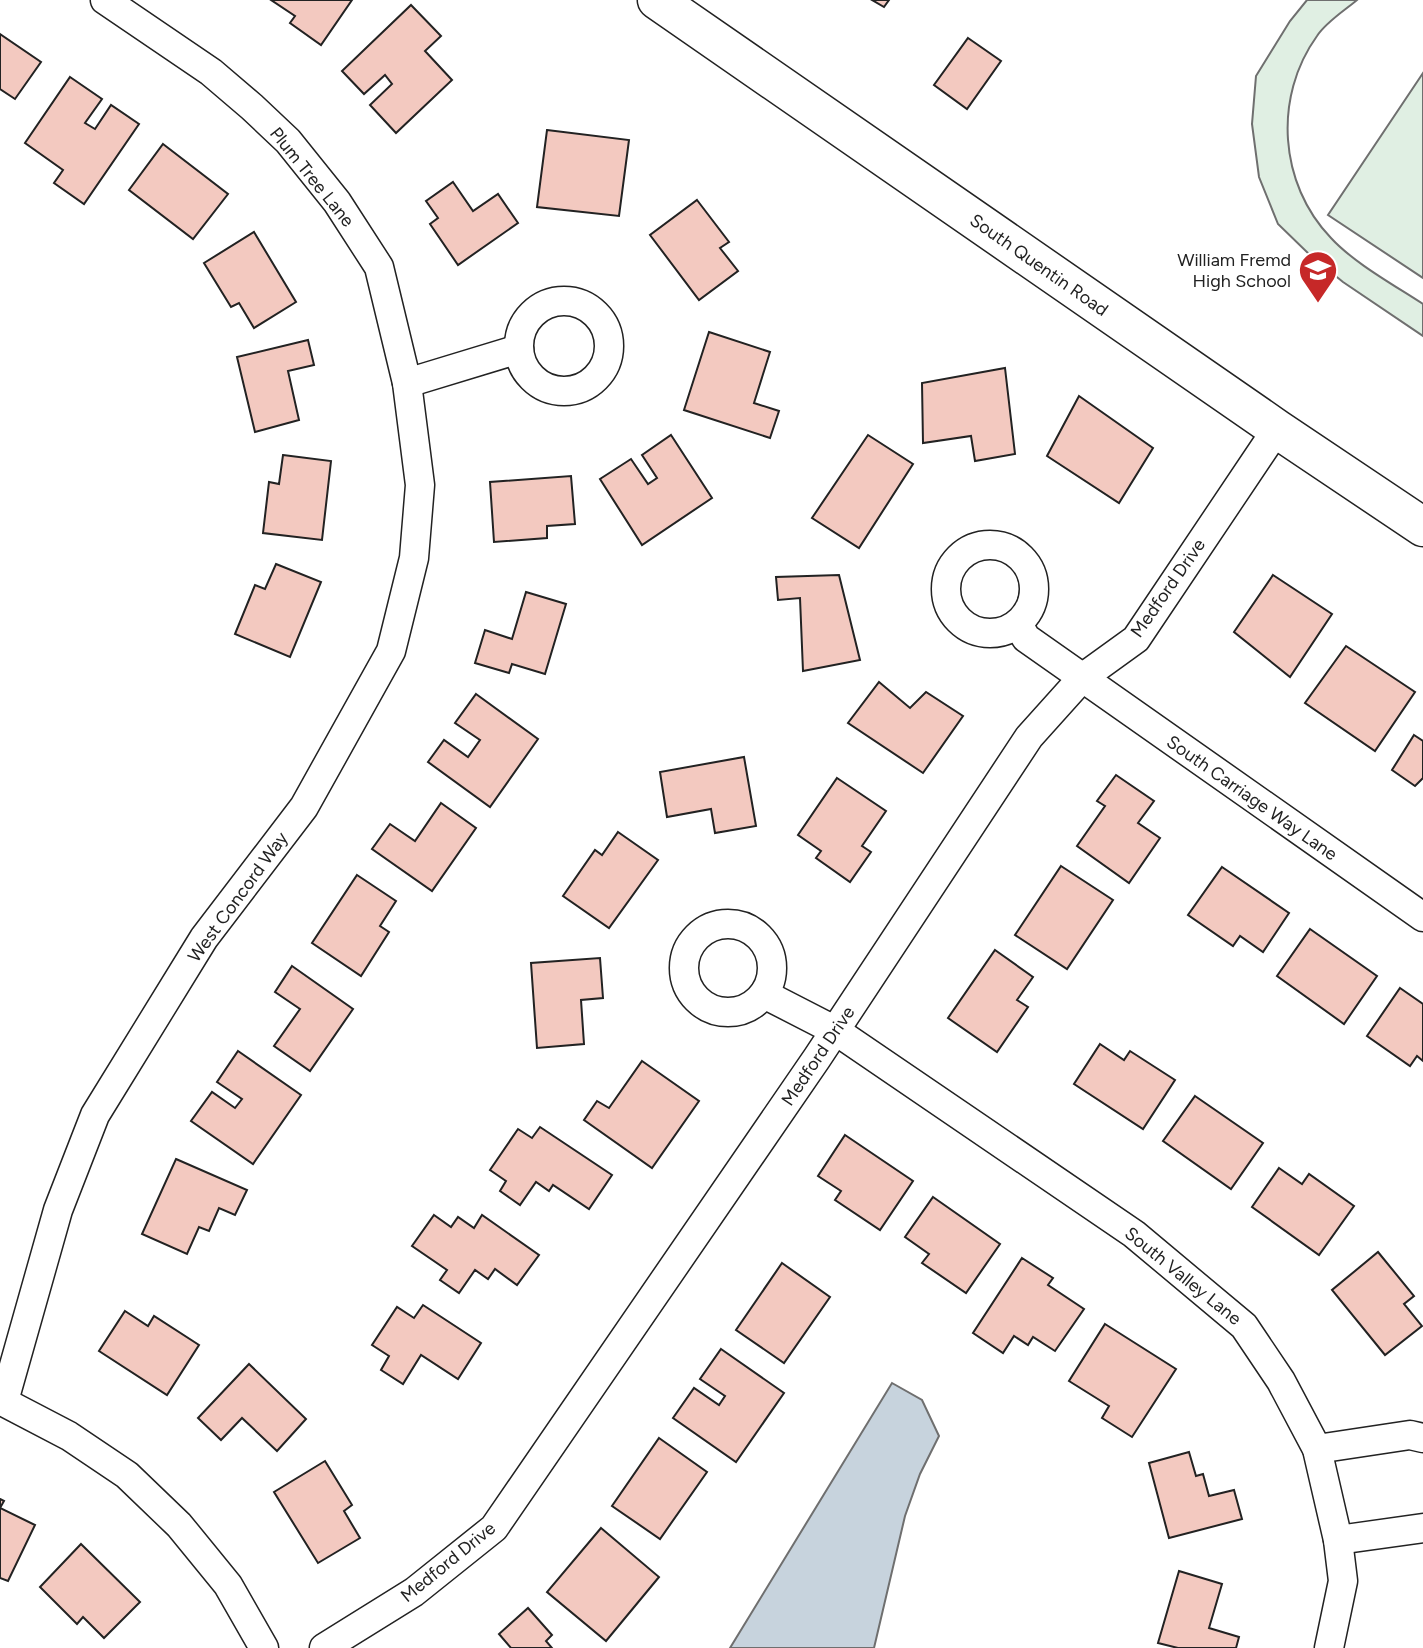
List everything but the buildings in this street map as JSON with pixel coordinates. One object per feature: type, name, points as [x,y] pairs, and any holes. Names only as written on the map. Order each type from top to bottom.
[{"type":"main road","name":"South Quentin Road","points":[[657,0],[1423,527]]},
{"type":"street","name":"Plum Tree Lane","points":[[105,0],[211,72],[252,107],[288,141],[337,202],[379,267],[407,383]]},
{"type":"street","points":[[407,383],[519,349]]},
{"type":"street","name":"West Concord Way","points":[[2,1401],[58,1210],[95,1115],[204,938],[304,807],[391,651],[414,558],[420,485],[407,383]]},
{"type":"street","name":"Medford Drive","points":[[324,1648],[414,1592],[494,1528],[836,1031],[1029,737],[1082,678],[1136,639],[1277,429]]},
{"type":"street","name":"South Carriage Way Lane","points":[[1018,624],[1026,638],[1423,917]]},
{"type":"street","name":"South Valley Lane","points":[[764,994],[836,1031],[1134,1234],[1244,1325],[1281,1381],[1317,1449],[1338,1540],[1343,1581],[1329,1648]]},
{"type":"street","points":[[2,1401],[69,1436],[127,1475],[179,1525],[228,1585],[264,1648]]},
{"type":"street","points":[[1317,1449],[1410,1435],[1423,1438]]},
{"type":"street","points":[[1338,1540],[1423,1528]]},
{"type":"green space","points":[[1307,0],[1357,0],[1321,31],[1303,60],[1293,86],[1288,112],[1292,166],[1301,192],[1314,216],[1331,238],[1351,256],[1423,304],[1423,336],[1343,282],[1311,256],[1278,224],[1259,177],[1252,124],[1256,76],[1290,21]]},
{"type":"green space","points":[[1423,73],[1423,278],[1328,215]]},
{"type":"shaded area","points":[[892,1383],[922,1400],[939,1436],[920,1474],[905,1516],[874,1648],[730,1648]]},
{"type":"place","name":"William Fremd High School","points":[[1318,304]]}]
